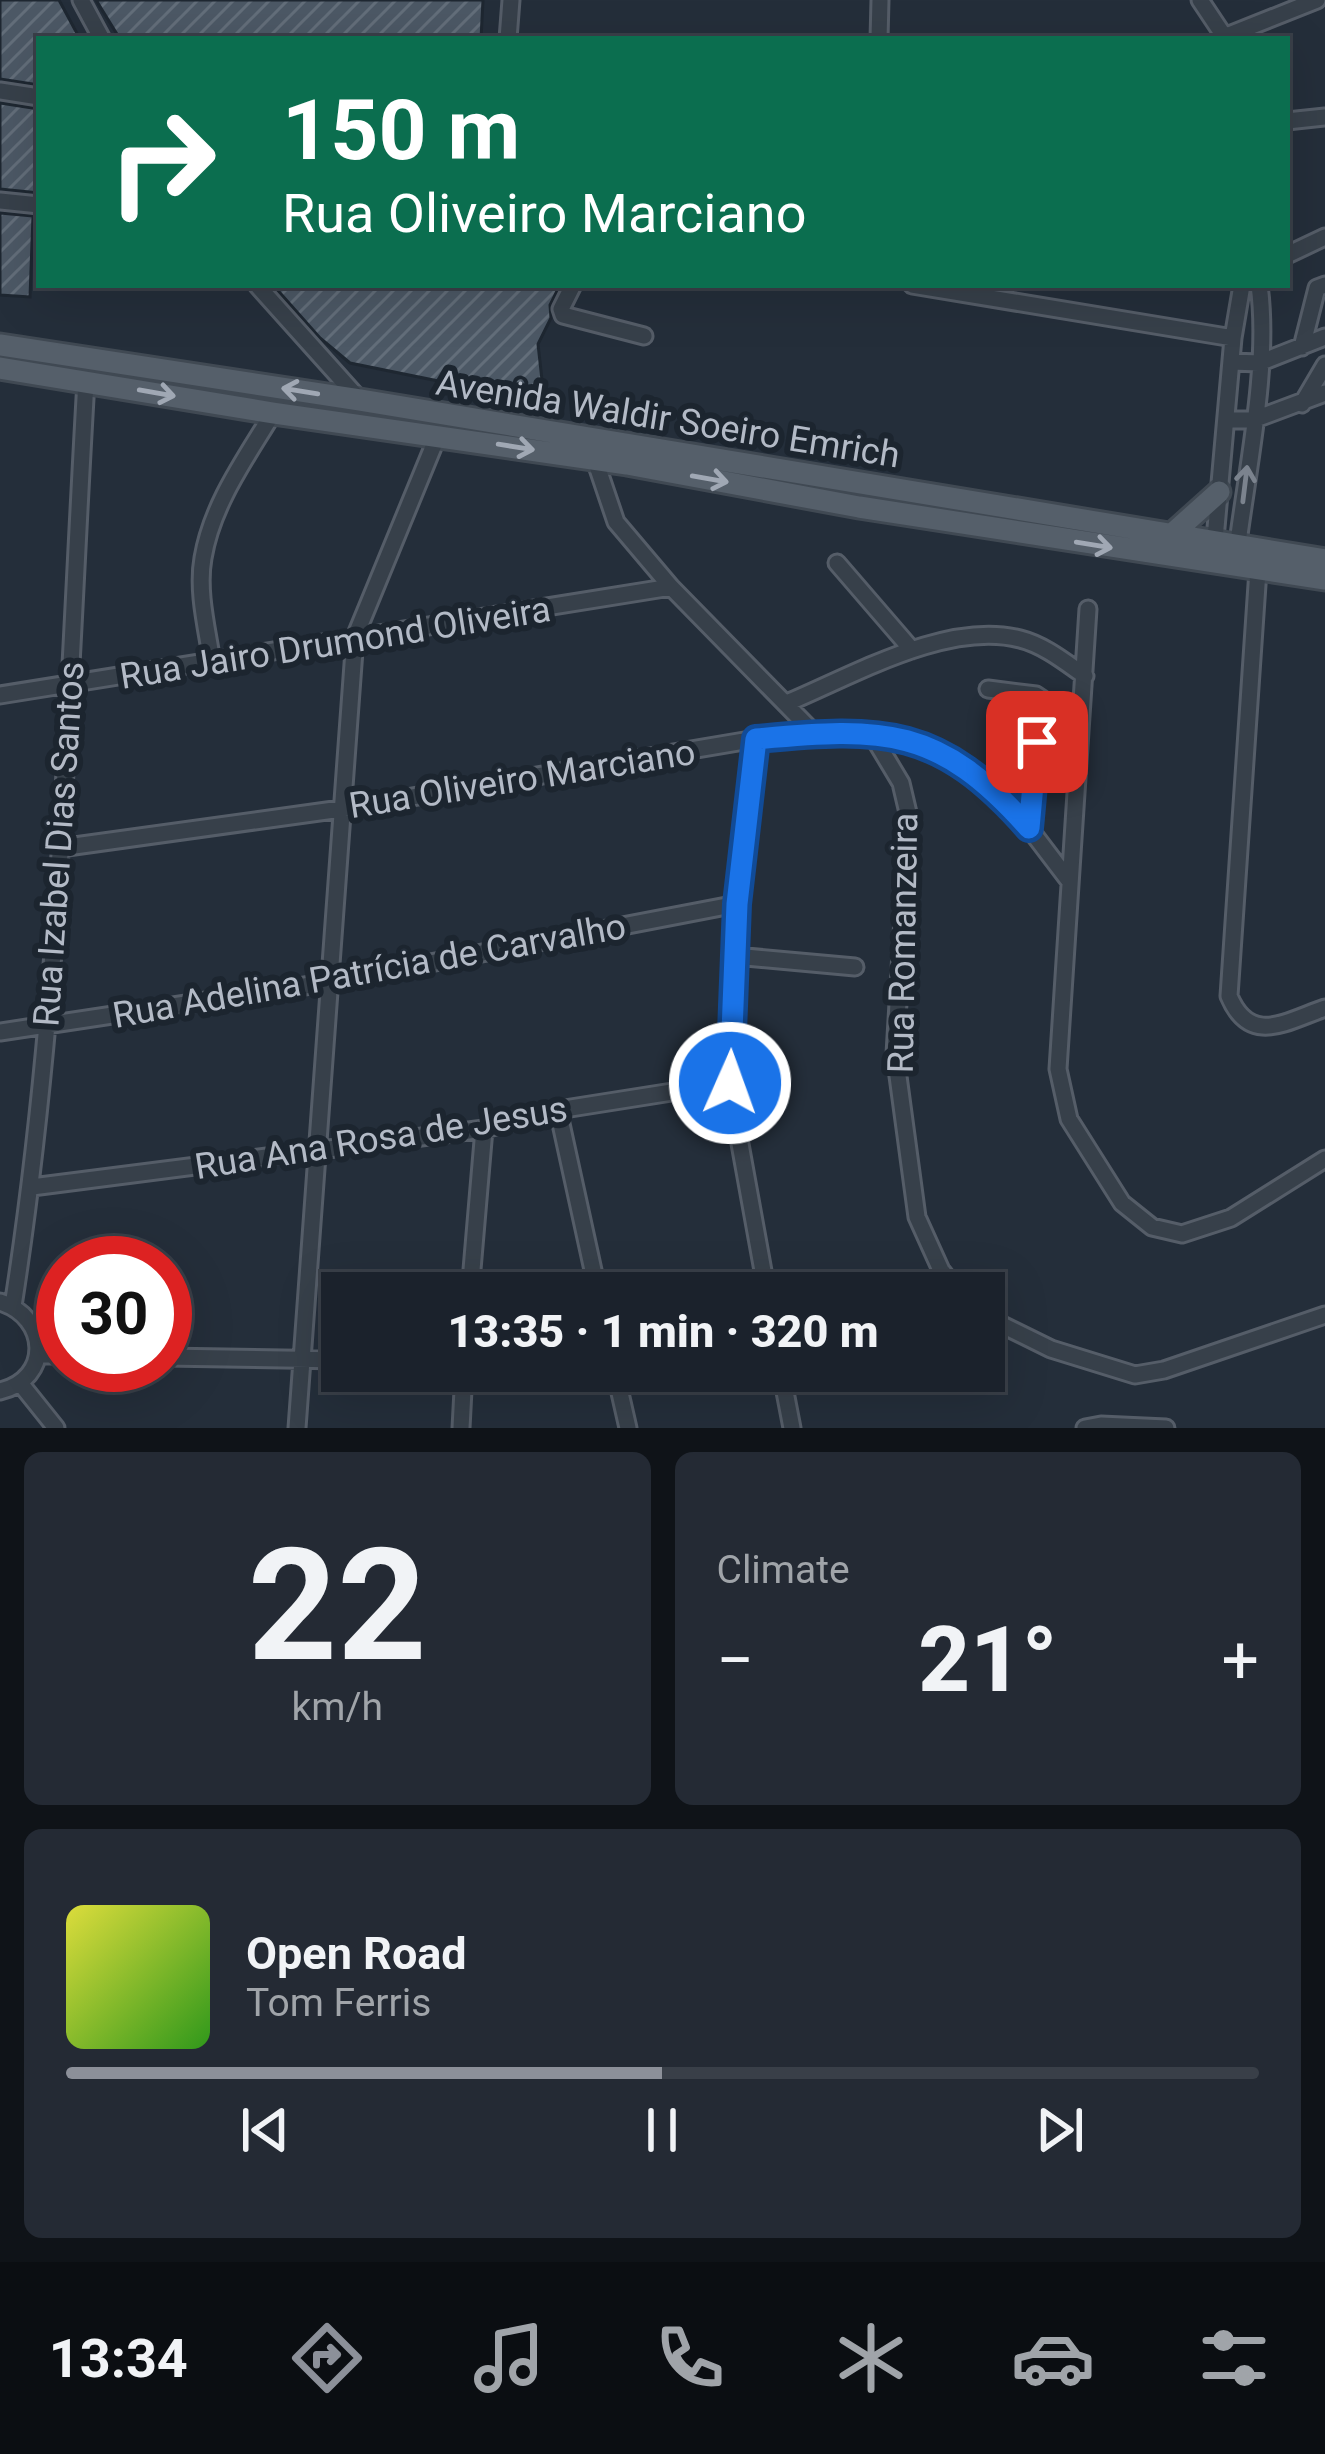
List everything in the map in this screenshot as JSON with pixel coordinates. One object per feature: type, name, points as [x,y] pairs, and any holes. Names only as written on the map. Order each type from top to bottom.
[{"type":"main road","name":"Avenida Waldir Soeiro Emrich","points":[[0,345],[360,400],[591,449],[1231,558],[1325,579]]},
{"type":"main road","name":"Avenida Waldir Soeiro Emrich","points":[[0,368],[273,413],[591,449],[1170,536],[1231,558],[1325,560]]},
{"type":"main road","points":[[1170,536],[1219,492]]},
{"type":"street","points":[[81,0],[100,36]]},
{"type":"street","points":[[508,36],[511,0]]},
{"type":"street","points":[[879,36],[880,0]]},
{"type":"street","points":[[1200,0],[1222,36]]},
{"type":"street","points":[[1228,36],[1317,0]]},
{"type":"street","points":[[0,91],[36,97]]},
{"type":"street","points":[[1290,121],[1325,117]]},
{"type":"street","points":[[0,201],[36,205]]},
{"type":"street","points":[[1290,254],[1325,237]]},
{"type":"street","points":[[1302,347],[1317,314],[1321,286]]},
{"type":"street","points":[[260,288],[360,400]]},
{"type":"street","points":[[572,288],[561,309],[563,315],[644,335]]},
{"type":"street","points":[[930,288],[1233,338]]},
{"type":"street","points":[[1231,558],[1219,492],[1241,288]]},
{"type":"street","points":[[1259,288],[1259,363],[1231,558],[1229,996],[1238,1016],[1252,1027],[1274,1026],[1325,1008]]},
{"type":"street","points":[[1232,362],[1259,363],[1325,337]]},
{"type":"street","points":[[1302,404],[1325,365]]},
{"type":"street","name":"Rua Izabel Dias Santos","points":[[7,1304],[32,1187],[46,1025],[86,380]]},
{"type":"street","points":[[1226,420],[1253,420],[1325,393]]},
{"type":"street","points":[[212,662],[202,560],[222,497],[273,413]]},
{"type":"street","points":[[297,1428],[355,637],[438,435]]},
{"type":"street","points":[[591,449],[616,522],[670,587],[815,734]]},
{"type":"street","points":[[837,563],[911,650]]},
{"type":"street","name":"Rua Jairo Drumond Oliveira","points":[[0,695],[670,587]]},
{"type":"street","points":[[1088,609],[1058,1069],[1069,1119],[1122,1203],[1152,1227],[1182,1234],[1231,1218],[1325,1159]]},
{"type":"street","points":[[787,704],[911,650],[969,637],[1016,638],[1085,676]]},
{"type":"street","points":[[988,689],[1036,694],[1042,699],[1029,828]]},
{"type":"street","name":"Rua Oliveiro Marciano","points":[[60,848],[340,809],[756,739],[871,733],[925,744],[974,774],[1029,828],[1070,882]]},
{"type":"street","name":"Rua Romanzeira","points":[[871,733],[901,783],[910,817],[895,1054],[917,1216],[943,1272]]},
{"type":"street","points":[[756,739],[737,904],[730,1083],[763,1272]]},
{"type":"street","name":"Rua Adelina Patrícia de Carvalho","points":[[0,1032],[331,982],[737,904]]},
{"type":"street","points":[[735,956],[855,967]]},
{"type":"street","name":"Rua Ana Rosa de Jesus","points":[[32,1187],[484,1129],[558,1110],[730,1083]]},
{"type":"street","points":[[558,1110],[593,1272]]},
{"type":"street","points":[[472,1272],[484,1129]]},
{"type":"street","points":[[7,1304],[34,1326],[36,1340]]},
{"type":"street","points":[[1005,1326],[1051,1349],[1135,1375],[1164,1370],[1325,1315]]},
{"type":"street","points":[[192,1357],[321,1359]]},
{"type":"street","points":[[0,1391],[20,1383],[36,1358]]},
{"type":"street","points":[[20,1383],[56,1428]]},
{"type":"street","points":[[460,1428],[463,1392]]},
{"type":"street","points":[[620,1392],[628,1428]]},
{"type":"street","points":[[785,1392],[792,1428]]},
{"type":"street","points":[[1085,1428],[1101,1424],[1166,1428]]},
{"type":"building","points":[[0,0],[59,0],[78,36],[36,36],[36,85],[0,79]]},
{"type":"building","points":[[96,0],[483,0],[481,36],[118,36]]},
{"type":"building","points":[[0,103],[36,109],[36,193],[0,189]]},
{"type":"building","points":[[0,213],[33,216],[30,297],[0,295]]},
{"type":"building","points":[[276,288],[558,288],[538,344],[546,416],[507,395],[350,363],[320,338]]},
{"type":"route","points":[[730,1083],[737,904],[756,739],[871,733],[925,744],[974,774],[1029,828],[1037,742]]}]
